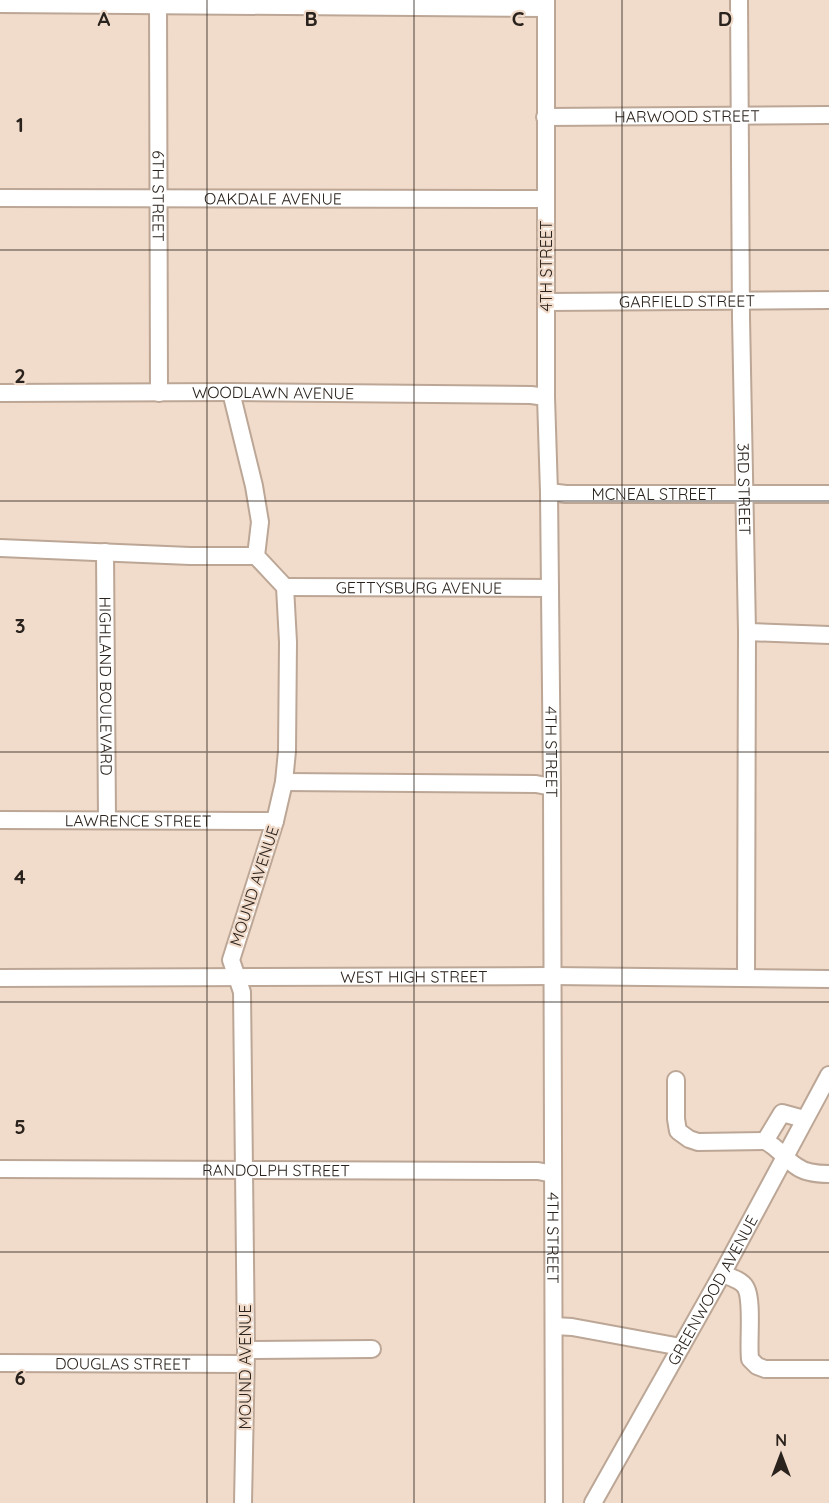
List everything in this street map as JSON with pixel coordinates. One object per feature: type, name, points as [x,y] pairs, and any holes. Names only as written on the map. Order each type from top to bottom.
[{"type":"street","name":"3RD STREET","points":[[739,0],[747,632],[746,978]]},
{"type":"street","name":"6TH STREET","points":[[158,3],[159,393]]},
{"type":"street","points":[[0,4],[546,4]]},
{"type":"street","name":"4TH STREET","points":[[546,4],[546,397],[552,787],[554,1503]]},
{"type":"street","name":"HARWOOD STREET","points":[[545,117],[829,115]]},
{"type":"street","name":"OAKDALE AVENUE","points":[[0,198],[546,199]]},
{"type":"street","name":"GARFIELD STREET","points":[[546,302],[829,300]]},
{"type":"street","points":[[231,392],[254,486],[260,522],[256,556]]},
{"type":"street","name":"WOODLAWN AVENUE","points":[[0,393],[231,392],[546,397]]},
{"type":"street","name":"MCNEAL STREET","points":[[549,492],[566,494],[829,494]]},
{"type":"street","points":[[0,548],[190,556],[256,556],[285,587]]},
{"type":"street","name":"HIGHLAND BOULEVARD","points":[[105,552],[108,819]]},
{"type":"street","name":"GETTYSBURG AVENUE","points":[[285,587],[550,588]]},
{"type":"street","name":"MOUND AVENUE","points":[[243,1503],[246,1357],[242,992],[231,960],[275,821],[284,782],[287,750],[288,642],[285,587]]},
{"type":"street","points":[[747,632],[829,635]]},
{"type":"street","points":[[284,782],[536,784],[552,787]]},
{"type":"street","name":"LAWRENCE STREET","points":[[0,820],[275,821]]},
{"type":"street","name":"WEST HIGH STREET","points":[[0,978],[552,976],[829,979]]},
{"type":"street","name":"GREENWOOD AVENUE","points":[[593,1503],[722,1274],[829,1075]]},
{"type":"street","points":[[676,1080],[676,1119],[678,1131],[684,1135],[698,1142],[765,1141],[773,1144],[797,1168],[817,1174],[829,1174]]},
{"type":"street","points":[[765,1141],[782,1113],[804,1119]]},
{"type":"street","name":"RANDOLPH STREET","points":[[0,1169],[538,1171],[553,1174]]},
{"type":"street","points":[[722,1274],[746,1286],[749,1297],[750,1359],[757,1366],[765,1369],[829,1369]]},
{"type":"street","points":[[554,1326],[572,1327],[681,1347]]},
{"type":"street","name":"DOUGLAS STREET","points":[[0,1363],[246,1357],[372,1349]]}]
